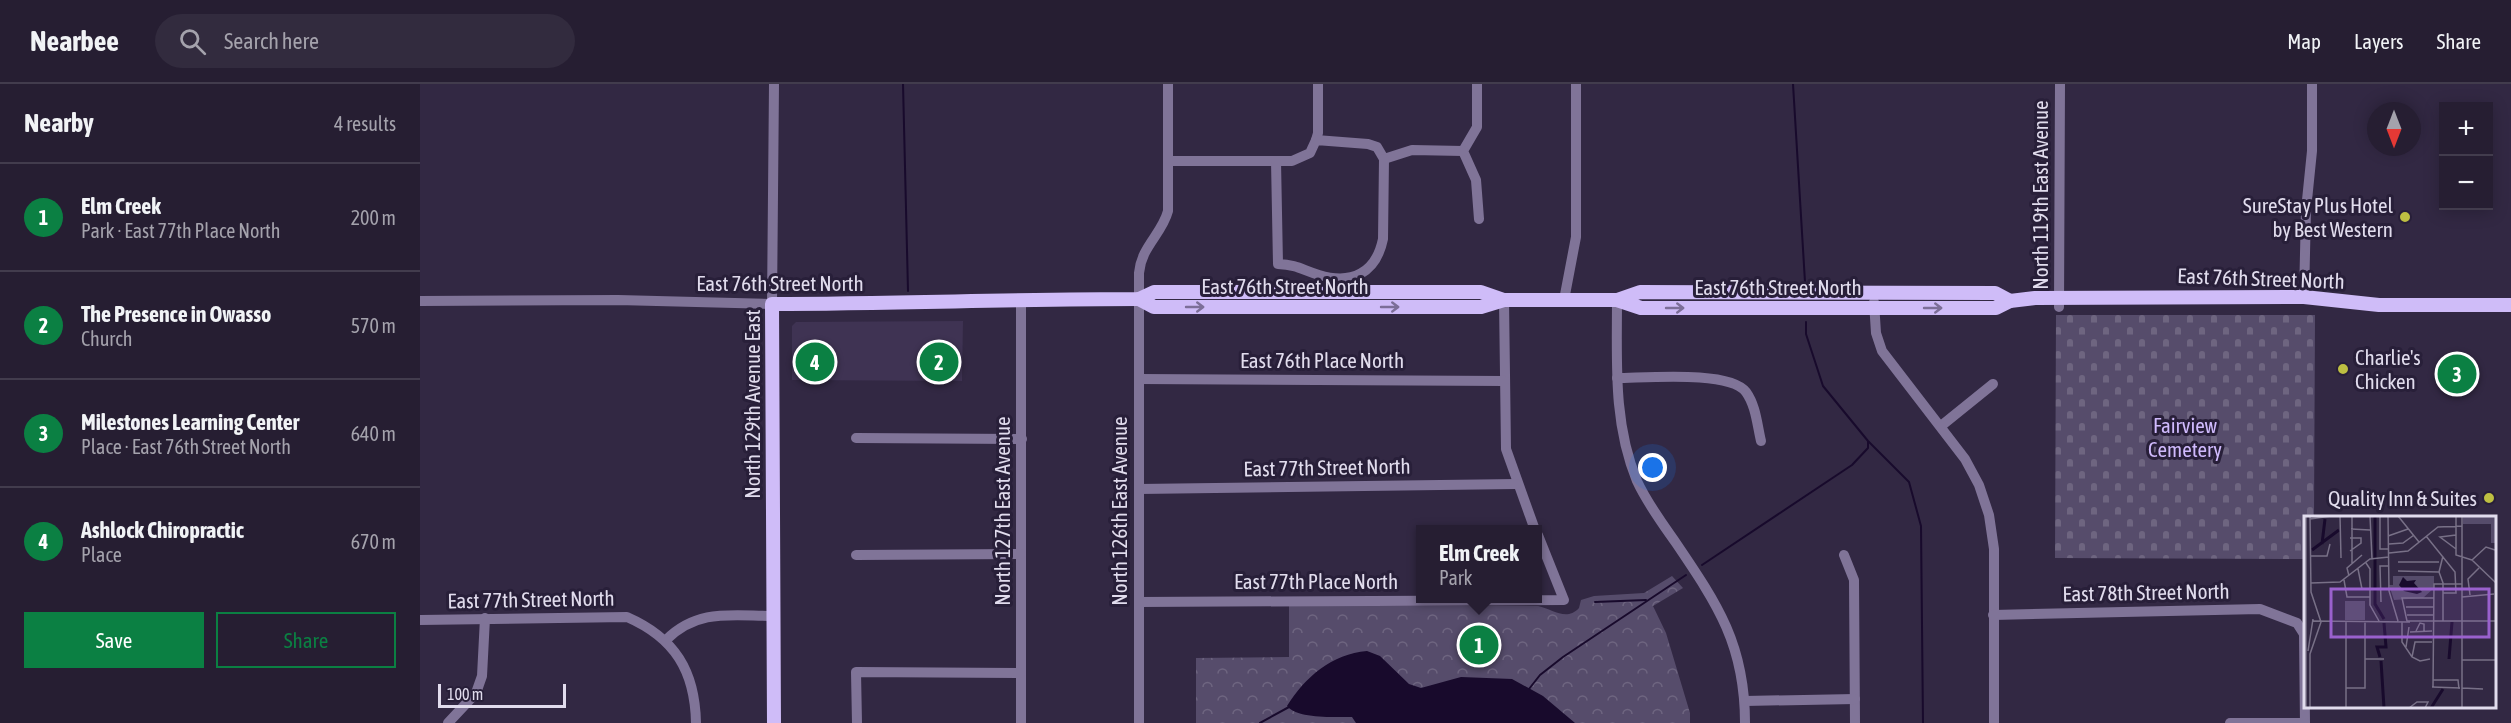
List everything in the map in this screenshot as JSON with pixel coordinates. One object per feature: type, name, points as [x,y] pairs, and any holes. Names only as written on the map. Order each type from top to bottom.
[{"type":"main road","name":"East 76th Street North","points":[[772,304],[888,305],[1021,300],[1139,299],[1154,292],[1481,292],[1504,300],[1617,300],[1641,308],[1996,308],[2010,300]]},
{"type":"main road","name":"East 76th Street North","points":[[1617,300],[1640,292],[1874,293],[1995,294],[2010,300],[2059,302],[2304,297],[2379,305],[2511,306]]},
{"type":"main road","name":"North 129th Avenue East","points":[[772,304],[774,723]]},
{"type":"street","name":"North 129th Avenue East","points":[[772,304],[774,84]]},
{"type":"street","points":[[1139,299],[1139,264],[1147,245],[1165,221],[1167,211],[1168,84]]},
{"type":"street","points":[[1168,161],[1276,162],[1300,159],[1310,153],[1318,133],[1318,84]]},
{"type":"street","points":[[1463,151],[1477,127],[1477,84]]},
{"type":"street","points":[[1564,300],[1576,237],[1576,84]]},
{"type":"street","name":"North 119th East Avenue","points":[[2059,302],[2060,84]]},
{"type":"street","points":[[2304,297],[2306,210],[2312,151],[2312,84]]},
{"type":"street","points":[[1276,162],[1278,264],[1297,265],[1319,275],[1348,277],[1361,274],[1375,262],[1383,239],[1384,159],[1377,147],[1368,144],[1316,140]]},
{"type":"street","points":[[1384,159],[1412,150],[1463,151]]},
{"type":"street","points":[[1463,151],[1476,180],[1479,219]]},
{"type":"street","points":[[1874,293],[1876,333],[1882,351],[1941,426],[1972,470],[1989,515],[1994,549],[1994,723]]},
{"type":"street","name":"North 126th East Avenue","points":[[1139,299],[1139,723]]},
{"type":"street","name":"East 76th Street North","points":[[420,301],[618,300],[772,304]]},
{"type":"street","name":"North 127th East Avenue","points":[[1021,300],[1021,723]]},
{"type":"street","points":[[1504,300],[1506,449],[1516,484],[1533,525]]},
{"type":"street","points":[[1617,300],[1619,417],[1630,462],[1650,504],[1717,605],[1729,630],[1737,653],[1745,701],[1745,723]]},
{"type":"street","points":[[1617,378],[1715,378],[1738,384],[1753,404],[1761,441]]},
{"type":"street","name":"East 76th Place North","points":[[1139,379],[1505,381]]},
{"type":"street","points":[[1941,426],[1993,384]]},
{"type":"street","points":[[856,438],[1022,439]]},
{"type":"street","name":"East 77th Street North","points":[[1138,489],[1516,484]]},
{"type":"street","name":"East 77th Place North","points":[[1542,545],[1564,600],[1542,600]]},
{"type":"street","points":[[856,555],[1021,554]]},
{"type":"street","points":[[1844,555],[1854,580],[1855,723]]},
{"type":"street","name":"East 77th Place North","points":[[1139,602],[1416,601]]},
{"type":"street","name":"East 78th Street North","points":[[1994,615],[2260,609],[2297,623],[2304,638]]},
{"type":"street","points":[[696,723],[696,704],[688,674],[666,640],[685,623],[697,618],[723,615],[774,616]]},
{"type":"street","name":"East 77th Street North","points":[[420,620],[627,617],[656,631],[666,640]]},
{"type":"street","points":[[448,723],[476,693],[482,676],[485,618]]},
{"type":"street","points":[[857,723],[856,672],[1021,673]]},
{"type":"street","points":[[1745,701],[1855,699]]},
{"type":"street","points":[[2230,723],[2305,723]]},
{"type":"shaded area","points":[[963,321],[962,381],[792,380],[792,326],[796,322]]},
{"type":"shaded area","points":[[1367,651],[1380,656],[1409,684],[1421,688],[1461,677],[1512,679],[1543,696],[1575,723],[1356,723],[1352,717],[1308,715],[1287,706],[1311,677],[1331,662],[1354,653]]},
{"type":"green space","name":"Fairview Cemetery","points":[[2056,315],[2315,315],[2314,516],[2304,516],[2304,559],[2055,558]]},
{"type":"green space","points":[[1672,576],[1683,588],[1653,606],[1666,633],[1690,713],[1690,723],[1196,723],[1196,658],[1289,657],[1289,606],[1538,606],[1569,614],[1579,608],[1581,600],[1594,596],[1644,593]]},
{"type":"waterway","points":[[903,84],[908,291]]},
{"type":"waterway","points":[[1793,84],[1805,282]]},
{"type":"waterway","points":[[1806,322],[1806,334],[1823,386],[1868,441],[1909,482],[1921,526],[1923,723]]},
{"type":"waterway","points":[[1702,565],[1852,465],[1868,448],[1868,442]]},
{"type":"waterway","points":[[1529,689],[1540,675],[1563,657],[1686,575]]},
{"type":"waterway","points":[[1595,602],[1646,600]]},
{"type":"waterway","points":[[1260,723],[1289,707]]},
{"type":"place","name":"SureStay Plus Hotel by Best Western","points":[[2405,217]]},
{"type":"place","name":"Ashlock Chiropractic","points":[[815,362]]},
{"type":"place","name":"The Presence in Owasso","points":[[939,362]]},
{"type":"place","name":"Charlie's Chicken","points":[[2343,369]]},
{"type":"place","name":"Milestones Learning Center","points":[[2457,374]]},
{"type":"place","name":"Quality Inn & Suites","points":[[2489,498]]},
{"type":"place","name":"Elm Creek","points":[[1479,645]]}]
